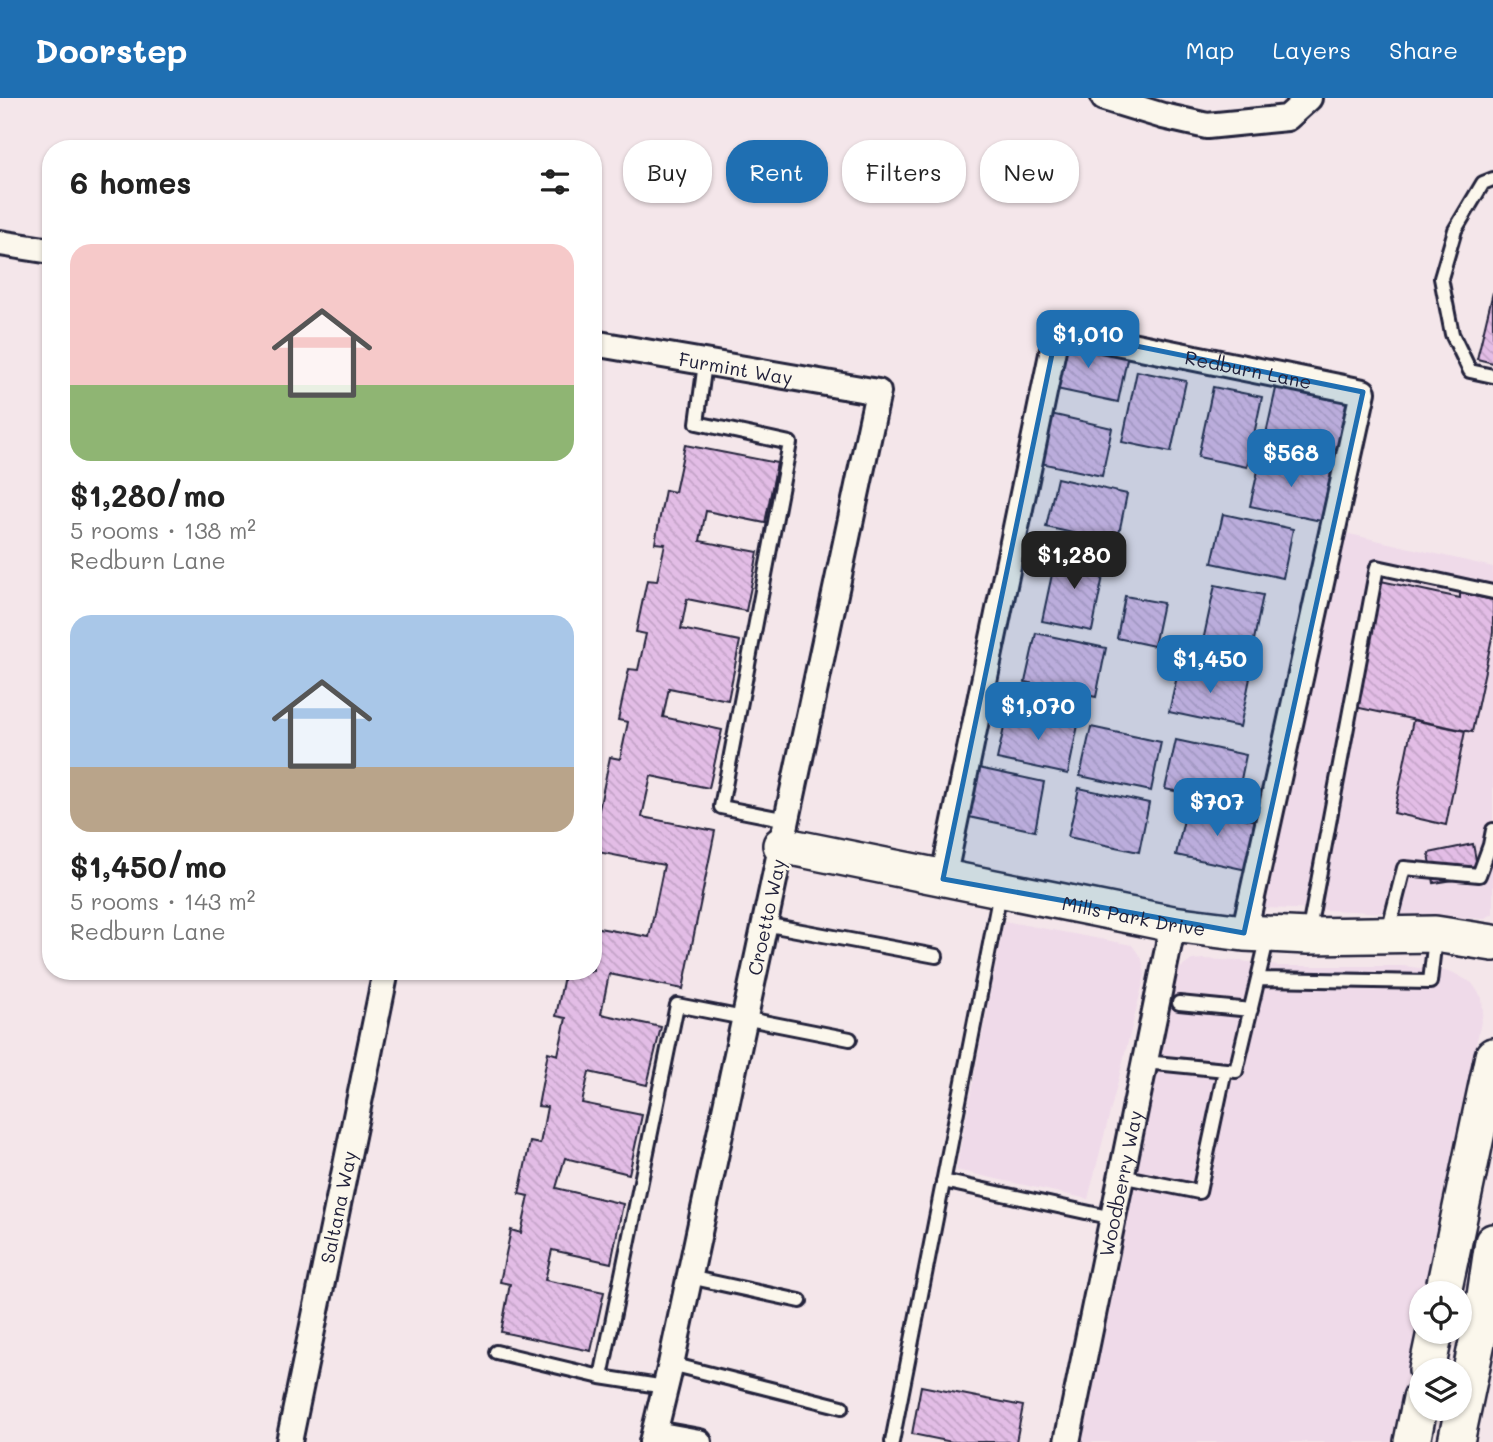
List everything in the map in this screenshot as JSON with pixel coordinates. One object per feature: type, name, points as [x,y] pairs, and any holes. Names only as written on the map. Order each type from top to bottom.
[{"type":"street","points":[[1104,98],[1207,126],[1287,118],[1309,98]]},
{"type":"street","points":[[0,243],[42,250]]},
{"type":"street","name":"Redburn Lane","points":[[943,879],[1057,330],[1363,392],[1256,934]]},
{"type":"street","name":"Furmint Way","points":[[602,346],[878,392]]},
{"type":"street","name":"Croetto Way","points":[[653,1438],[878,392]]},
{"type":"street","name":"Mills Park Drive","points":[[784,833],[943,879],[1173,924],[1256,934],[1308,936],[1435,934],[1493,943]]},
{"type":"street","name":"Woodberry Way","points":[[1067,1442],[1173,924]]},
{"type":"street","name":"Saltana Way","points":[[289,1442],[384,980]]},
{"type":"street","points":[[1446,1281],[1493,1056]]},
{"type":"street","points":[[1456,1442],[1481,1323],[1493,1242]]},
{"type":"street","points":[[1412,1442],[1416,1421]]},
{"type":"street","points":[[653,1438],[699,1442]]},
{"type":"lane","points":[[1493,178],[1483,183],[1455,230],[1441,278],[1452,334],[1470,371],[1493,376]]},
{"type":"lane","points":[[705,363],[697,423],[790,443],[721,807],[784,833]]},
{"type":"lane","points":[[1308,936],[1377,567],[1493,592]]},
{"type":"lane","points":[[1387,934],[1404,868],[1479,875],[1493,830]]},
{"type":"lane","points":[[892,1442],[1001,890]]},
{"type":"lane","points":[[764,924],[936,956]]},
{"type":"lane","points":[[1144,1062],[1236,1071],[1258,979],[1256,934]]},
{"type":"lane","points":[[1258,979],[1430,982],[1435,934]]},
{"type":"lane","points":[[1179,1003],[1251,1010]]},
{"type":"lane","points":[[601,1377],[677,1005],[850,1039]]},
{"type":"lane","points":[[1121,1176],[1199,1192],[1225,1069]]},
{"type":"lane","points":[[943,1181],[1113,1218]]},
{"type":"lane","points":[[689,1277],[800,1301]]},
{"type":"lane","points":[[496,1352],[601,1377],[668,1376],[842,1408]]},
{"type":"highlighted area","points":[[1057,330],[1363,392],[1244,933],[943,879]]},
{"type":"shaded area","points":[[1345,533],[1493,567],[1493,914],[1483,919],[1264,908]]},
{"type":"shaded area","points":[[1004,921],[1132,945],[1142,959],[1145,975],[1088,1199],[956,1170]]},
{"type":"shaded area","points":[[1192,960],[1241,961],[1278,966],[1403,966],[1452,972],[1472,983],[1482,998],[1483,1012],[1427,1281],[1409,1281],[1409,1344],[1413,1344],[1394,1442],[1081,1442],[1111,1303],[1169,995],[1179,969]]},
{"type":"building","points":[[1493,292],[1493,363],[1477,359]]},
{"type":"building","points":[[1058,338],[1128,354],[1118,402],[1047,387]]},
{"type":"building","points":[[1137,371],[1186,381],[1171,452],[1122,442]]},
{"type":"building","points":[[1277,384],[1347,400],[1337,449],[1266,434]]},
{"type":"building","points":[[1213,387],[1262,397],[1247,467],[1198,457]]},
{"type":"building","points":[[1042,412],[1112,428],[1102,476],[1031,461]]},
{"type":"building","points":[[685,445],[777,463],[765,523],[706,511],[700,541],[758,552],[746,611],[687,599],[681,629],[740,641],[728,700],[669,688],[663,717],[722,730],[709,788],[651,776],[642,817],[715,831],[683,989],[609,974],[601,1014],[661,1027],[647,1085],[589,1072],[582,1103],[642,1115],[629,1174],[565,1158],[556,1188],[623,1204],[611,1263],[552,1250],[545,1280],[604,1292],[591,1351],[501,1332],[510,1284],[500,1282],[511,1230],[521,1233],[529,1196],[519,1194],[530,1142],[540,1144],[547,1107],[538,1106],[548,1052],[558,1055],[566,1018],[556,1016],[563,980],[602,980],[602,929],[649,937],[664,865],[602,853],[602,795],[610,757],[620,759],[628,722],[618,720],[629,669],[638,670],[646,634],[636,632],[647,580],[657,581],[665,544],[655,543],[665,490],[675,492]]},
{"type":"building","points":[[1261,457],[1331,473],[1321,521],[1250,506]]},
{"type":"building","points":[[1057,478],[1127,494],[1117,543],[1046,527]]},
{"type":"building","points":[[1223,514],[1293,529],[1283,578],[1212,563]]},
{"type":"building","points":[[1057,551],[1106,561],[1092,631],[1042,621]]},
{"type":"building","points":[[1381,581],[1460,598],[1460,593],[1493,600],[1493,633],[1472,732],[1355,707]]},
{"type":"building","points":[[1215,585],[1263,595],[1249,665],[1200,655]]},
{"type":"building","points":[[1125,596],[1163,603],[1154,646],[1117,638]]},
{"type":"building","points":[[1036,633],[1106,648],[1096,697],[1025,682]]},
{"type":"building","points":[[1180,663],[1250,678],[1240,727],[1169,712]]},
{"type":"building","points":[[1008,710],[1078,725],[1068,774],[997,759]]},
{"type":"building","points":[[1413,720],[1465,731],[1446,825],[1394,813]]},
{"type":"building","points":[[1091,727],[1161,742],[1151,791],[1080,776]]},
{"type":"building","points":[[1176,740],[1246,755],[1236,804],[1165,789]]},
{"type":"building","points":[[974,767],[1044,782],[1035,831],[964,816]]},
{"type":"building","points":[[1079,788],[1149,803],[1139,852],[1068,837]]},
{"type":"building","points":[[1187,806],[1257,821],[1247,870],[1176,855]]},
{"type":"building","points":[[1473,844],[1479,876],[1434,883],[1429,853]]},
{"type":"building","points":[[921,1386],[1023,1406],[1016,1442],[952,1442],[912,1434]]}]
